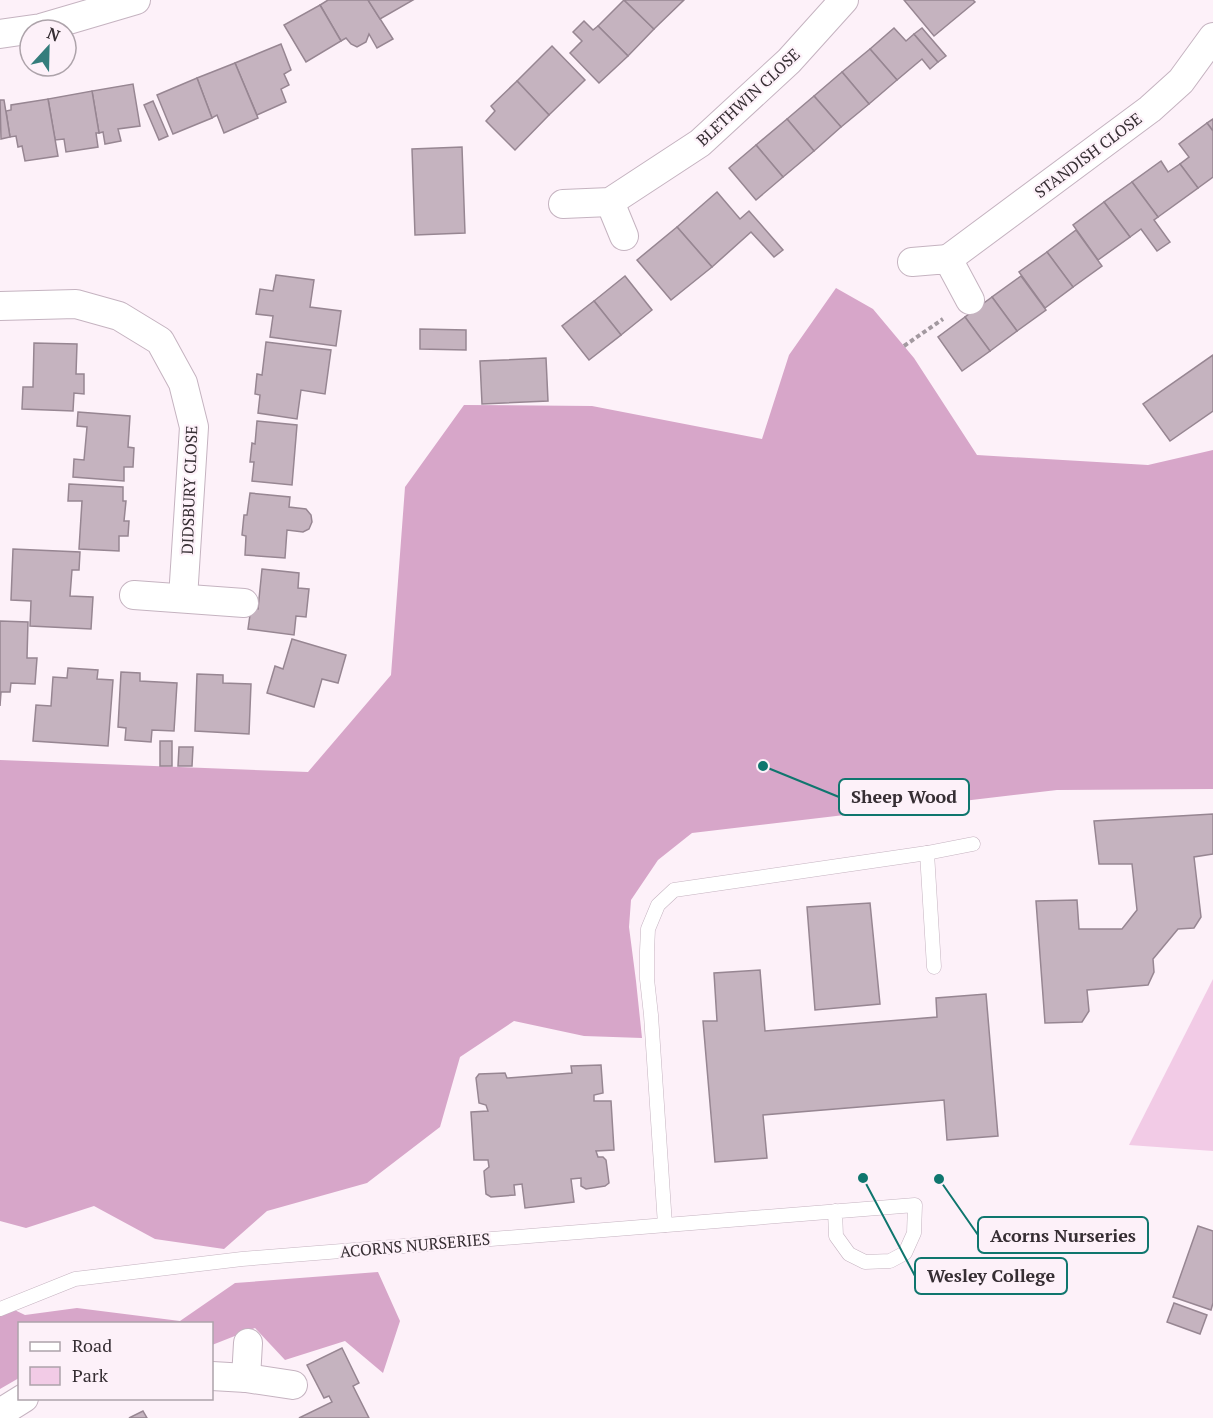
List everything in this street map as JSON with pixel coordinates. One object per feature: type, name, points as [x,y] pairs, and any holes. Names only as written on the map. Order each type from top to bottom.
[{"type":"street","points":[[0,34],[41,28],[136,0]]},
{"type":"street","name":"BLETHWIN CLOSE","points":[[610,202],[700,142],[789,62],[844,0]]},
{"type":"street","name":"STANDISH CLOSE","points":[[948,259],[1150,109],[1181,81],[1213,38]]},
{"type":"street","points":[[563,204],[610,202],[624,237]]},
{"type":"street","points":[[912,261],[948,259],[970,300]]},
{"type":"street","name":"DIDSBURY CLOSE","points":[[0,306],[76,304],[119,316],[160,341],[183,383],[194,427],[183,598]]},
{"type":"street","points":[[134,595],[244,603]]},
{"type":"street","points":[[246,1378],[248,1343]]},
{"type":"street","points":[[213,1376],[293,1385]]},
{"type":"street","points":[[0,1413],[21,1400]]},
{"type":"lane","points":[[665,1225],[647,979],[648,929],[658,905],[674,890],[927,853],[973,844]]},
{"type":"lane","points":[[927,853],[934,967]]},
{"type":"lane","name":"ACORNS NURSERIES","points":[[0,1309],[75,1279],[242,1259],[835,1211],[915,1205],[914,1233],[905,1253],[890,1261],[865,1262],[849,1254],[836,1236],[835,1211]]},
{"type":"path","points":[[904,346],[970,300]]},
{"type":"green space","points":[[1213,979],[1213,1151],[1129,1145]]},
{"type":"shaded area","points":[[836,288],[873,309],[914,358],[977,455],[1148,465],[1213,450],[1213,789],[1057,790],[692,833],[658,860],[631,900],[629,927],[642,1038],[584,1036],[514,1021],[460,1057],[440,1127],[367,1183],[267,1211],[224,1249],[155,1239],[94,1206],[26,1228],[0,1221],[0,760],[308,772],[391,675],[405,487],[464,405],[592,406],[762,439],[789,355]]},
{"type":"shaded area","points":[[378,1272],[400,1321],[383,1373],[345,1341],[285,1360],[255,1328],[213,1345],[213,1322],[18,1322],[18,1379],[0,1389],[0,1303],[25,1315],[77,1308],[180,1321],[235,1283]]},
{"type":"building","points":[[328,0],[368,0],[393,39],[377,48],[369,34],[366,42],[357,47],[346,38],[341,41],[320,5]]},
{"type":"building","points":[[368,0],[413,0],[380,19]]},
{"type":"building","points":[[624,0],[654,29],[628,56],[598,26]]},
{"type":"building","points":[[624,0],[684,0],[654,29]]},
{"type":"building","points":[[904,0],[973,0],[975,2],[934,36]]},
{"type":"building","points":[[320,5],[341,41],[306,62],[284,25]]},
{"type":"building","points":[[584,21],[593,30],[598,26],[628,56],[599,83],[570,53],[582,41],[573,32]]},
{"type":"building","points":[[894,28],[906,41],[914,34],[938,62],[930,69],[922,59],[897,80],[870,49]]},
{"type":"building","points":[[922,28],[946,56],[938,62],[914,34]]},
{"type":"building","points":[[281,44],[291,70],[284,74],[289,85],[281,89],[286,102],[257,115],[235,63]]},
{"type":"building","points":[[552,46],[585,80],[549,115],[517,81]]},
{"type":"building","points":[[870,49],[897,80],[869,104],[842,72]]},
{"type":"building","points":[[235,63],[258,118],[224,133],[217,115],[212,118],[197,78]]},
{"type":"building","points":[[842,72],[869,104],[841,127],[814,96]]},
{"type":"building","points":[[197,78],[212,118],[173,134],[157,95]]},
{"type":"building","points":[[517,81],[549,115],[515,150],[486,121],[495,111],[491,106]]},
{"type":"building","points":[[133,84],[140,126],[118,129],[121,141],[105,144],[103,132],[99,133],[92,91]]},
{"type":"building","points":[[92,91],[99,133],[96,133],[98,147],[66,152],[64,139],[55,140],[48,99]]},
{"type":"building","points":[[814,96],[841,127],[814,151],[787,119]]},
{"type":"building","points":[[48,99],[58,156],[25,161],[22,146],[18,147],[16,136],[10,137],[6,111],[11,110],[11,105]]},
{"type":"building","points":[[0,100],[4,100],[10,137],[1,139]]},
{"type":"building","points":[[153,101],[168,136],[159,140],[144,105]]},
{"type":"building","points":[[787,119],[814,151],[783,177],[756,145]]},
{"type":"building","points":[[1213,119],[1213,131],[1207,123]]},
{"type":"building","points":[[1207,123],[1213,131],[1213,177],[1198,188],[1180,164],[1189,157],[1179,144]]},
{"type":"building","points":[[756,145],[783,177],[756,200],[729,168]]},
{"type":"building","points":[[462,147],[465,233],[415,235],[412,149]]},
{"type":"building","points":[[1161,161],[1168,172],[1180,164],[1198,188],[1158,217],[1132,182]]},
{"type":"building","points":[[1132,182],[1158,217],[1154,220],[1170,242],[1157,251],[1141,229],[1130,237],[1104,202]]},
{"type":"building","points":[[717,192],[740,219],[749,211],[783,250],[774,257],[751,232],[712,267],[677,227]]},
{"type":"building","points":[[1104,202],[1130,237],[1098,260],[1073,225]]},
{"type":"building","points":[[677,227],[712,267],[671,300],[637,260]]},
{"type":"building","points":[[1076,230],[1102,266],[1073,287],[1047,252]]},
{"type":"building","points":[[1047,252],[1073,287],[1045,308],[1019,272]]},
{"type":"building","points":[[276,275],[314,280],[310,307],[341,311],[336,346],[270,337],[273,316],[256,314],[260,289],[273,291]]},
{"type":"building","points":[[625,276],[652,310],[621,335],[594,301]]},
{"type":"building","points":[[1021,276],[1046,310],[1017,331],[992,297]]},
{"type":"building","points":[[992,297],[1017,331],[990,351],[965,317]]},
{"type":"building","points":[[594,301],[621,335],[589,360],[562,326]]},
{"type":"building","points":[[965,317],[990,351],[962,371],[938,337]]},
{"type":"building","points":[[420,329],[466,330],[466,350],[420,349]]},
{"type":"building","points":[[266,342],[331,350],[325,394],[301,390],[297,419],[258,413],[260,395],[255,394],[257,374],[262,375]]},
{"type":"building","points":[[34,343],[77,344],[76,374],[84,374],[84,394],[74,393],[73,411],[22,409],[23,387],[33,387]]},
{"type":"building","points":[[1213,355],[1213,411],[1170,441],[1143,404]]},
{"type":"building","points":[[546,358],[548,401],[482,404],[480,361]]},
{"type":"building","points":[[78,412],[130,416],[128,447],[134,448],[133,467],[124,467],[124,481],[73,477],[74,459],[84,460],[87,427],[77,426]]},
{"type":"building","points":[[257,421],[297,425],[292,485],[252,481],[254,462],[250,462],[252,443],[255,444]]},
{"type":"building","points":[[69,484],[123,487],[123,501],[126,501],[124,521],[129,521],[128,536],[119,536],[119,551],[79,549],[82,501],[68,501]]},
{"type":"building","points":[[250,493],[290,497],[289,507],[306,509],[311,515],[312,522],[309,529],[303,532],[287,530],[285,558],[245,555],[246,536],[242,535]]},
{"type":"building","points":[[13,549],[80,552],[79,570],[72,570],[70,596],[93,597],[91,629],[30,626],[31,601],[11,600]]},
{"type":"building","points":[[262,569],[299,573],[298,588],[309,589],[306,617],[296,616],[294,635],[248,629],[251,608],[258,609]]},
{"type":"building","points":[[0,621],[28,622],[27,658],[37,658],[35,684],[11,683],[10,692],[1,692],[0,706]]},
{"type":"building","points":[[292,639],[346,655],[338,683],[322,679],[314,707],[267,693],[275,666],[283,669]]},
{"type":"building","points":[[68,668],[98,670],[97,679],[113,680],[108,746],[33,741],[36,705],[51,706],[53,677],[67,678]]},
{"type":"building","points":[[121,672],[140,673],[140,681],[177,683],[174,731],[152,730],[151,742],[125,740],[126,728],[118,727]]},
{"type":"building","points":[[197,674],[223,675],[223,683],[251,684],[249,734],[195,731]]},
{"type":"building","points":[[160,741],[172,741],[172,766],[160,766]]},
{"type":"building","points":[[179,747],[193,747],[192,766],[178,766]]},
{"type":"building","points":[[1213,814],[1213,854],[1194,857],[1201,917],[1194,928],[1178,929],[1153,959],[1154,972],[1148,985],[1087,990],[1089,1011],[1082,1022],[1045,1023],[1036,901],[1077,900],[1079,929],[1122,929],[1137,910],[1132,864],[1099,864],[1094,821]]},
{"type":"building","points":[[870,903],[880,1004],[815,1010],[807,907]]},
{"type":"building","points":[[760,970],[765,1031],[937,1017],[936,998],[986,994],[998,1136],[947,1140],[944,1100],[763,1115],[767,1158],[715,1162],[703,1021],[717,1021],[714,973]]},
{"type":"building","points":[[601,1065],[603,1093],[594,1095],[594,1101],[611,1101],[614,1150],[596,1151],[598,1157],[606,1160],[609,1183],[605,1186],[586,1189],[581,1186],[581,1178],[571,1179],[574,1202],[525,1208],[522,1184],[514,1185],[515,1195],[491,1197],[486,1194],[484,1171],[489,1167],[488,1160],[474,1160],[471,1112],[488,1111],[486,1105],[479,1103],[476,1078],[479,1074],[505,1073],[507,1078],[572,1073],[571,1066]]},
{"type":"building","points":[[1198,1226],[1213,1231],[1213,1303],[1211,1310],[1173,1297]]},
{"type":"building","points":[[1174,1303],[1207,1315],[1200,1334],[1167,1322]]},
{"type":"building","points":[[342,1348],[359,1383],[353,1386],[369,1418],[299,1418],[332,1402],[329,1396],[324,1398],[307,1365]]},
{"type":"building","points":[[143,1411],[147,1418],[129,1418]]},
{"type":"place","name":"Sheep Wood","points":[[763,766]]},
{"type":"place","name":"Wesley College","points":[[863,1178]]},
{"type":"place","name":"Acorns Nurseries","points":[[939,1179]]}]
